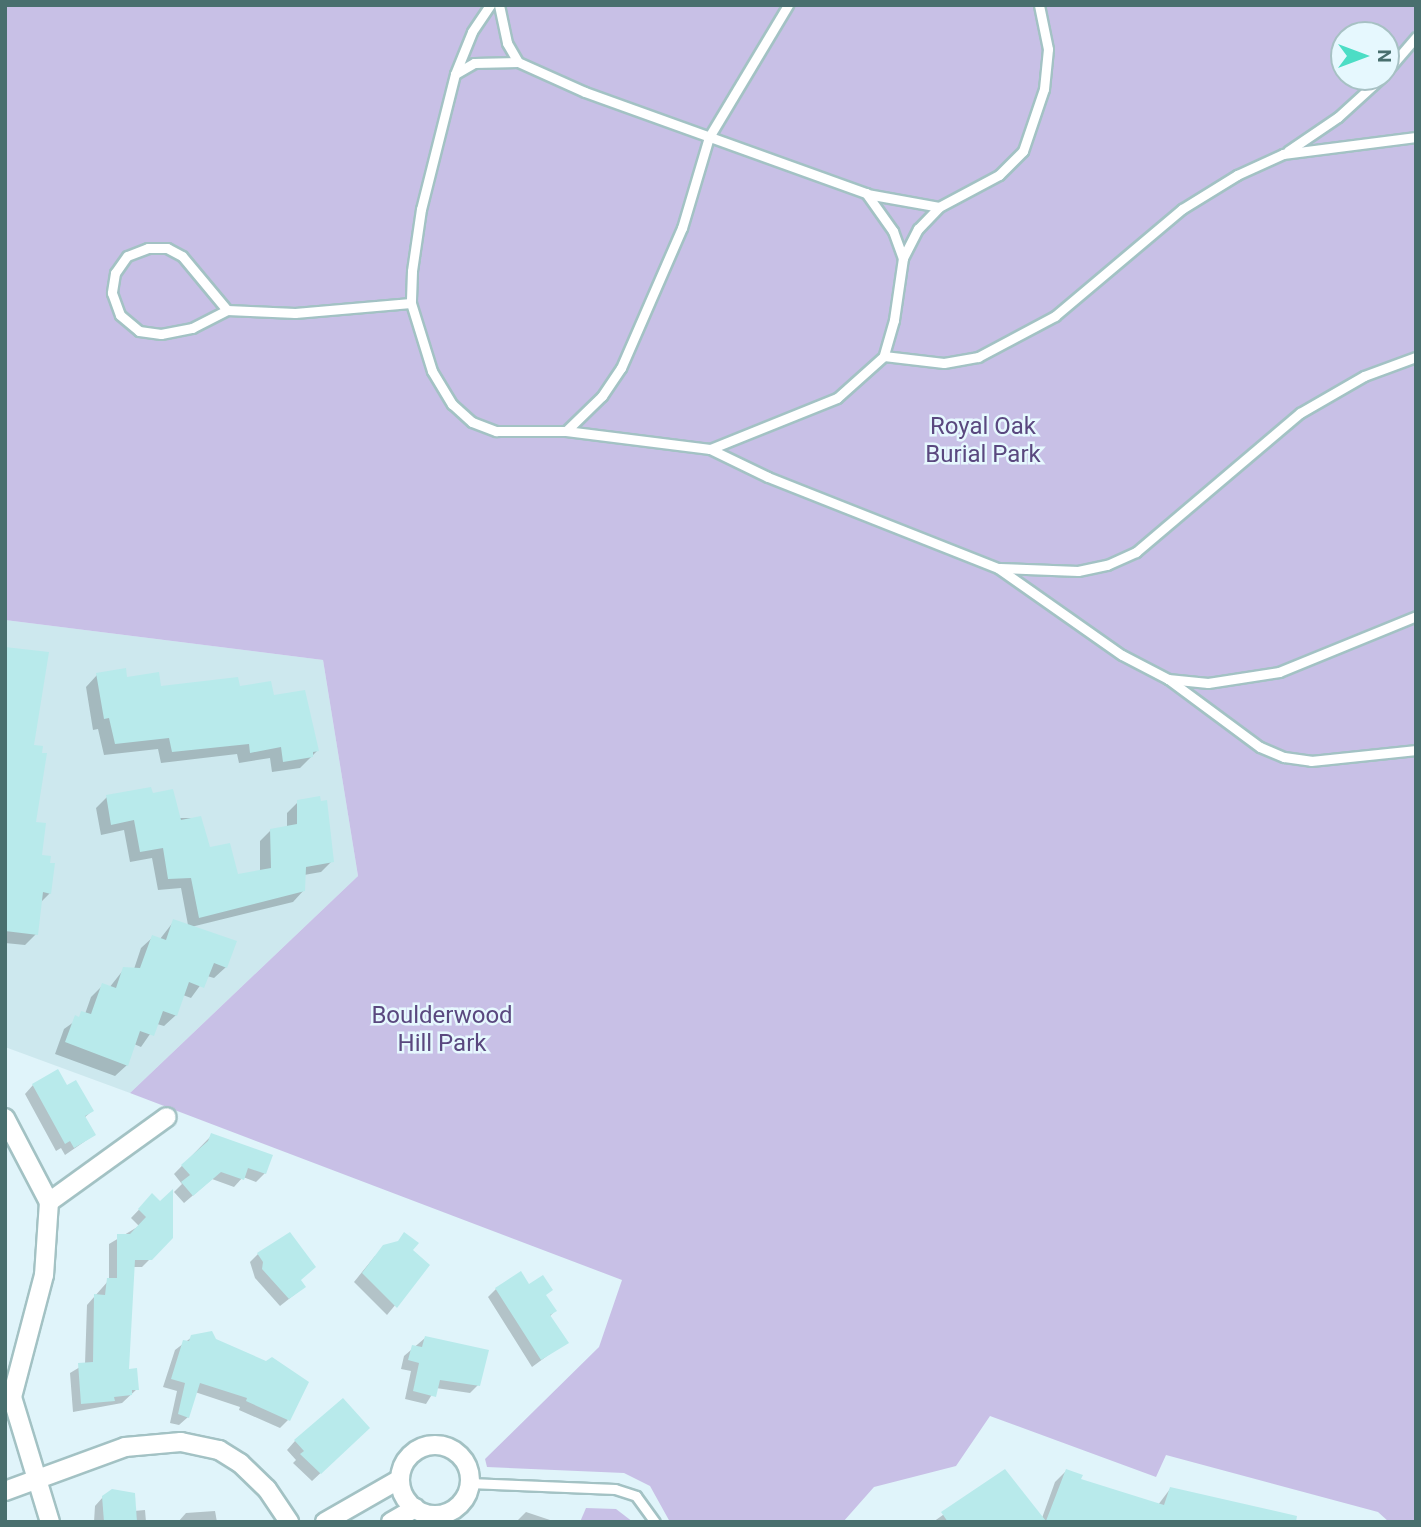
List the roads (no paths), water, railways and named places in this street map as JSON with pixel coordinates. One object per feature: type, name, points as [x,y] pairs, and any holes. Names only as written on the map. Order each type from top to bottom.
[{"type":"street","points":[[49,1202],[167,1117]]},
{"type":"street","points":[[5,1118],[49,1202],[44,1275],[12,1397],[39,1478],[50,1522]]},
{"type":"street","points":[[5,1491],[125,1447],[181,1443],[219,1450],[240,1463],[267,1489],[289,1522]]},
{"type":"street","points":[[430,1445],[443,1446],[463,1459],[469,1483],[466,1494],[449,1511],[426,1513],[415,1508],[404,1495],[400,1479],[409,1457],[430,1445]]},
{"type":"street","points":[[325,1522],[400,1479]]},
{"type":"street","points":[[391,1522],[415,1508]]},
{"type":"lane","points":[[490,5],[472,32],[455,74],[421,209],[411,303],[432,371],[452,404],[472,422],[496,431],[566,430],[710,449],[999,568],[1122,655],[1168,679],[1226,726],[1284,757],[1311,761],[1416,750]]},
{"type":"lane","points":[[499,5],[507,43],[518,62]]},
{"type":"lane","points":[[566,430],[602,396],[621,368],[686,217],[709,137],[788,5]]},
{"type":"lane","points":[[710,449],[837,398],[884,356],[903,258],[918,229],[939,207],[999,175],[1023,151],[1044,89],[1048,48],[1039,5]]},
{"type":"lane","points":[[1400,56],[1416,37]]},
{"type":"lane","points":[[455,74],[474,63],[518,62],[709,137],[866,193],[939,207]]},
{"type":"lane","points":[[884,356],[944,363],[978,357],[1012,341],[1055,316],[1182,209],[1283,154],[1338,117],[1367,91]]},
{"type":"lane","points":[[1283,154],[1416,137]]},
{"type":"lane","points":[[866,193],[893,231],[903,258]]},
{"type":"lane","points":[[228,310],[182,256],[167,248],[148,248],[127,256],[115,274],[112,293],[120,315],[139,331],[176,332],[228,310],[295,313],[411,303]]},
{"type":"lane","points":[[999,568],[1078,571],[1107,565],[1136,552],[1168,529],[1300,413],[1364,376],[1416,357]]},
{"type":"lane","points":[[1168,679],[1208,682],[1279,672],[1416,616]]},
{"type":"lane","points":[[469,1483],[615,1489],[636,1496],[655,1522]]},
{"type":"park label","name":"Royal Oak Burial Park","points":[[983,441]]},
{"type":"park label","name":"Boulderwood Hill Park","points":[[442,1030]]}]
